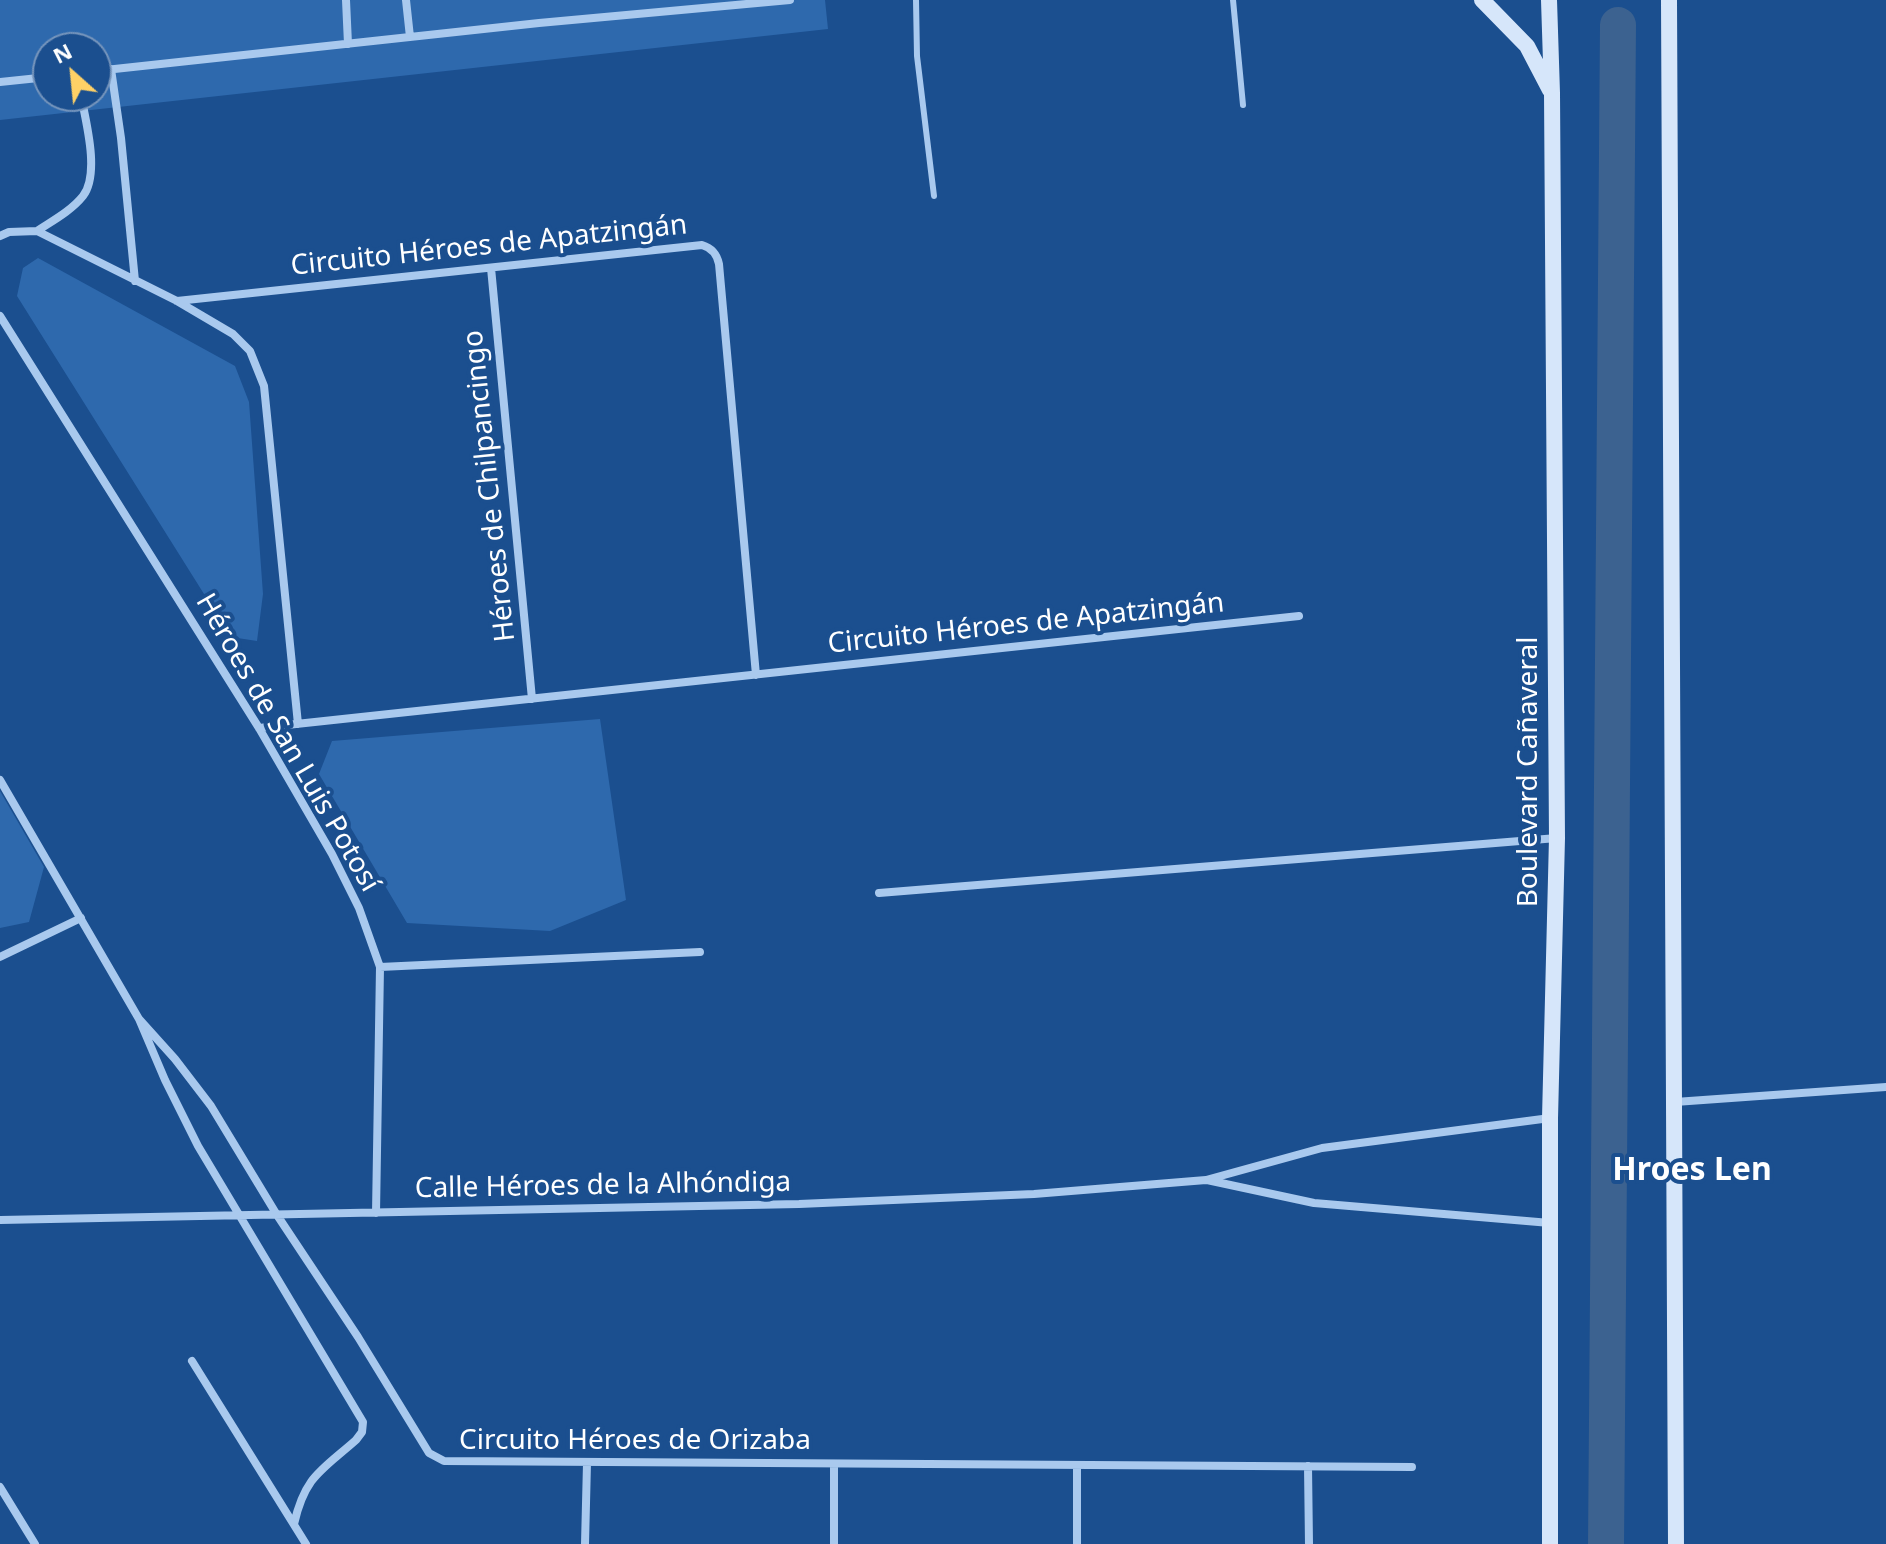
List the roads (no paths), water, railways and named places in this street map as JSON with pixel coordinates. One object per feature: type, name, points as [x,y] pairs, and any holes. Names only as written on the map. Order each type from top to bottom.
[{"type":"street","points":[[346,0],[348,44]]},
{"type":"street","points":[[406,0],[410,37]]},
{"type":"street","points":[[112,69],[790,0]]},
{"type":"street","points":[[1482,0],[1527,46],[1552,93]]},
{"type":"street","name":"Boulevard Cañaveral","points":[[1549,0],[1557,838],[1550,1118],[1550,1544]]},
{"type":"street","points":[[1669,0],[1676,1544]]},
{"type":"street","points":[[112,76],[135,281]]},
{"type":"street","points":[[0,82],[32,79]]},
{"type":"street","points":[[37,231],[82,197],[88,186],[89,148],[83,112]]},
{"type":"street","points":[[0,236],[9,232],[37,231],[177,301],[233,334],[250,351],[264,386],[298,724]]},
{"type":"street","name":"Circuito Héroes de Apatzingán","points":[[177,301],[702,245],[713,251],[719,264],[756,675]]},
{"type":"street","name":"Héroes de Chilpancingo","points":[[491,268],[532,699]]},
{"type":"street","name":"Héroes de San Luis Potosí","points":[[0,316],[259,728],[332,854],[359,908],[380,967]]},
{"type":"street","name":"Circuito Héroes de Apatzingán","points":[[259,728],[1299,616]]},
{"type":"street","points":[[0,780],[139,1019],[191,1133],[363,1422],[362,1432],[356,1440],[304,1489],[294,1524]]},
{"type":"street","points":[[879,893],[1557,838]]},
{"type":"street","points":[[0,957],[81,918]]},
{"type":"street","points":[[376,1213],[380,967],[700,952]]},
{"type":"street","name":"Circuito Héroes de Orizaba","points":[[139,1019],[211,1106],[429,1453],[444,1461],[1412,1467]]},
{"type":"street","points":[[1675,1102],[1886,1087]]},
{"type":"street","name":"Calle Héroes de la Alhóndiga","points":[[0,1220],[799,1204],[1034,1194],[1206,1180],[1322,1148],[1550,1118]]},
{"type":"street","name":"Calle Héroes de la Alhóndiga","points":[[1206,1180],[1314,1203],[1550,1223]]},
{"type":"street","points":[[192,1361],[306,1544]]},
{"type":"street","points":[[585,1544],[587,1463]]},
{"type":"street","points":[[834,1465],[834,1544]]},
{"type":"street","points":[[1077,1465],[1077,1544]]},
{"type":"street","points":[[1308,1466],[1309,1544]]},
{"type":"street","points":[[0,1487],[35,1544]]},
{"type":"lane","points":[[916,0],[917,56],[934,196]]},
{"type":"lane","points":[[1233,0],[1243,105]]},
{"type":"waterway","points":[[1606,1544],[1618,25]]},
{"type":"district","name":"Hroes Len","points":[[1692,1171]]}]
